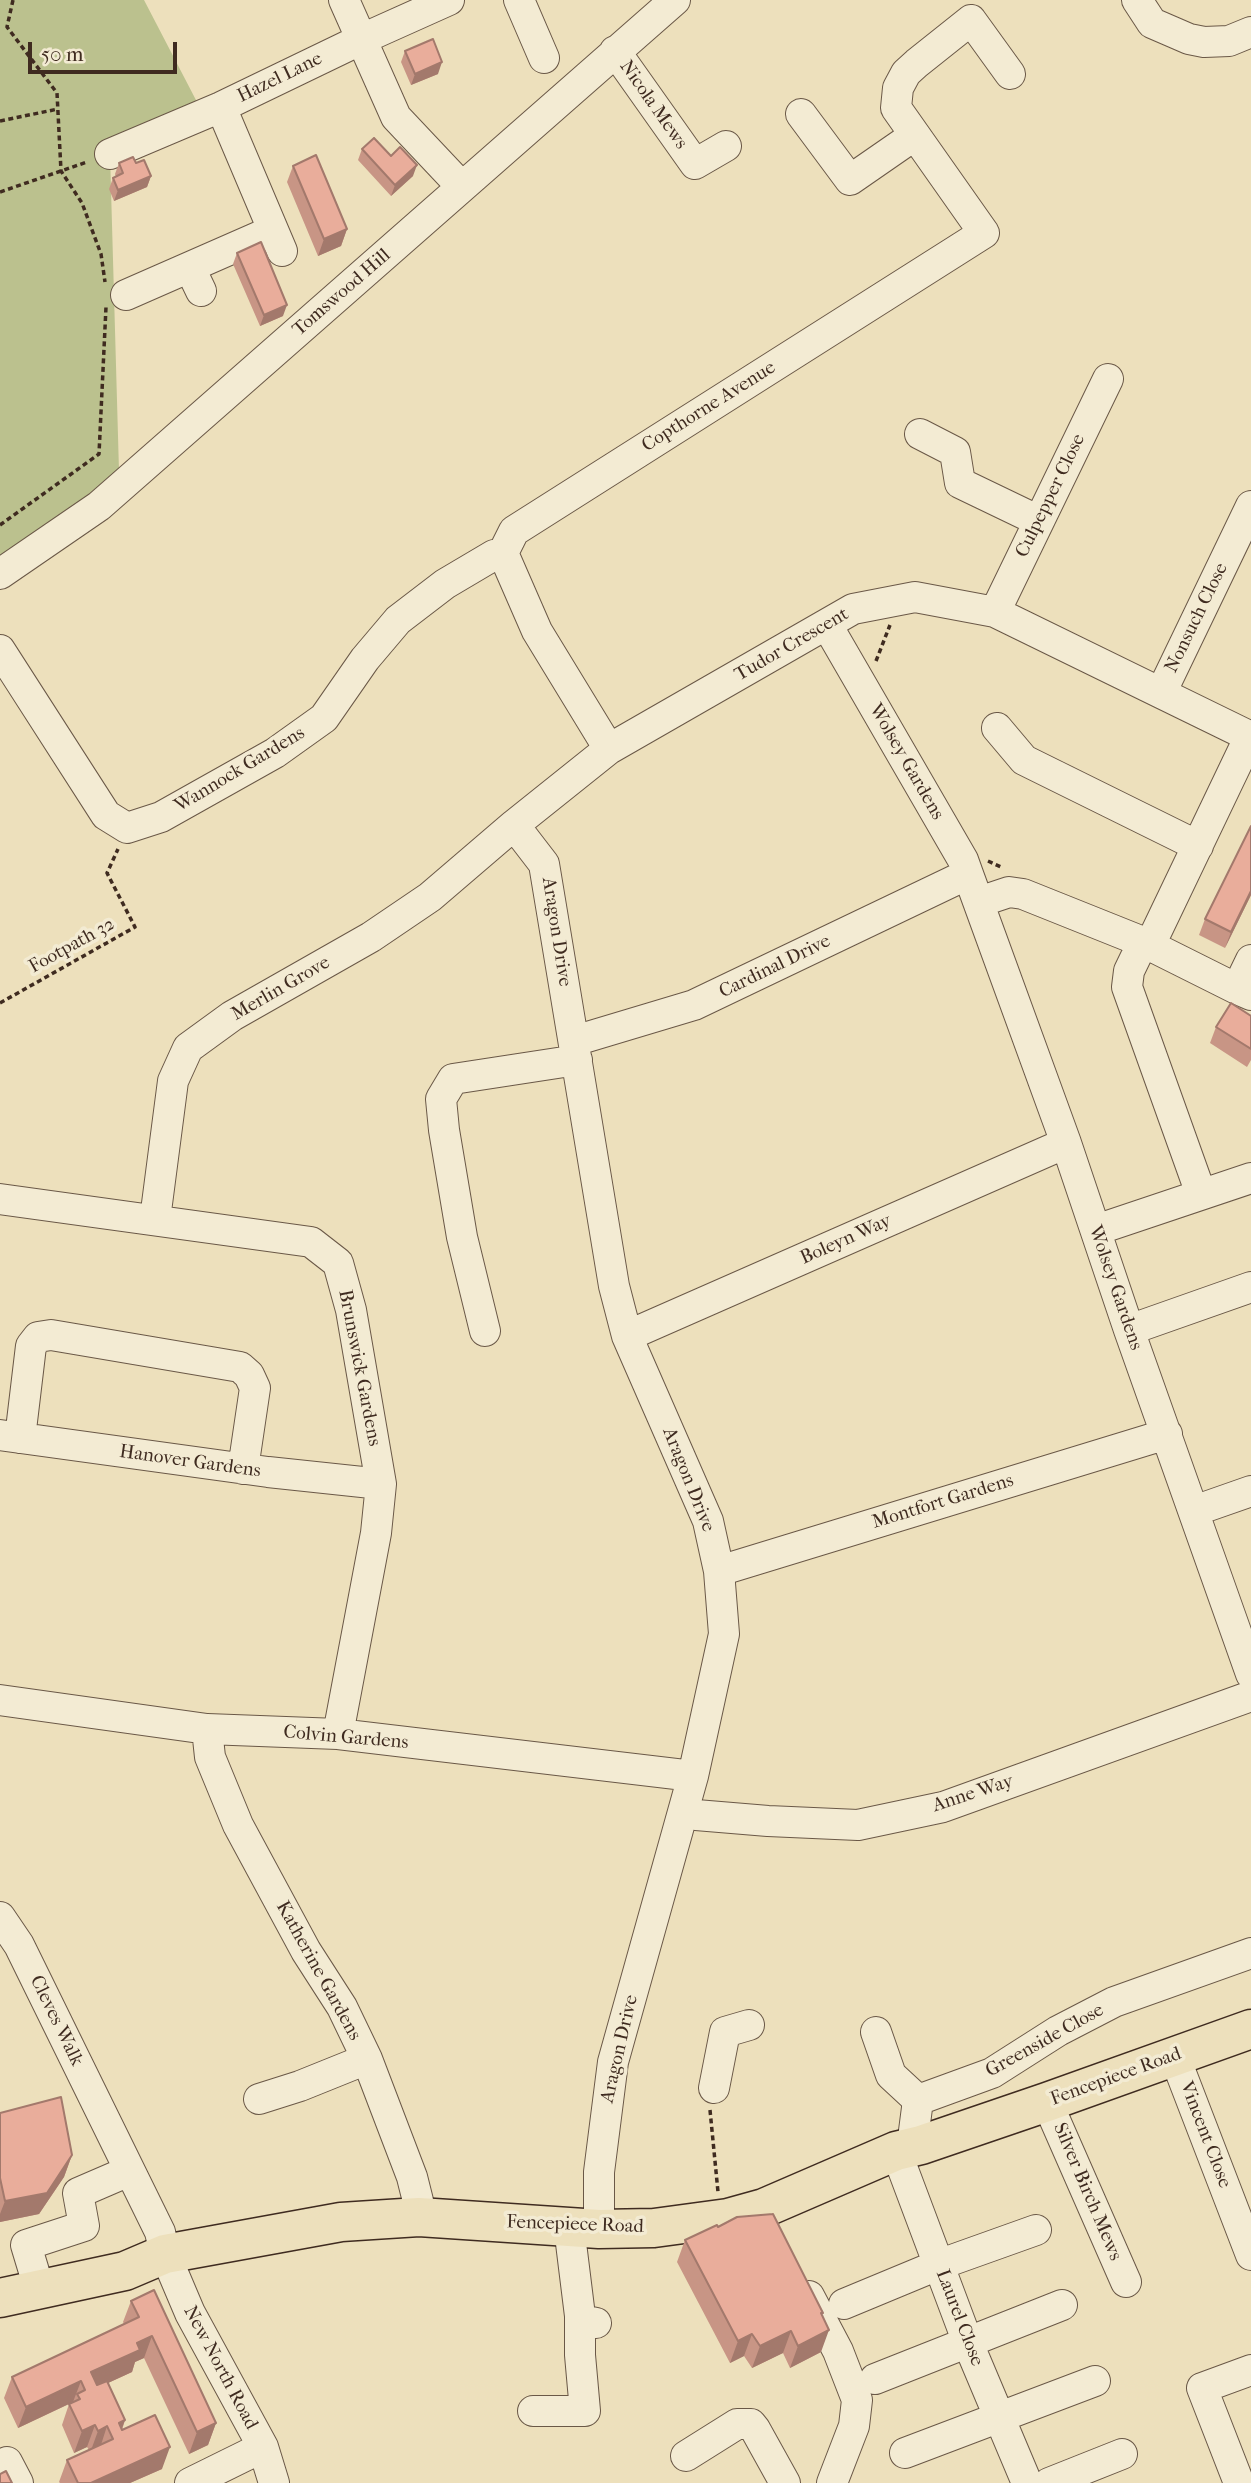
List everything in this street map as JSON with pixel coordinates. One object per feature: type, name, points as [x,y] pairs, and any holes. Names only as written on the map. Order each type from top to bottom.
[{"type":"main road","name":"Fencepiece Road","points":[[0,2298],[125,2270],[165,2254],[324,2224],[419,2217],[584,2228],[655,2238],[722,2219],[770,2220],[909,2148],[1251,2029]]},
{"type":"street","points":[[344,0],[396,117],[462,187]]},
{"type":"street","name":"Hazel Lane","points":[[110,154],[221,107],[449,0]]},
{"type":"street","points":[[519,0],[544,58]]},
{"type":"street","name":"Tomswood Hill","points":[[0,574],[99,506],[675,0]]},
{"type":"street","points":[[1137,0],[1152,23],[1189,39],[1229,41],[1251,32]]},
{"type":"street","name":"Copthorne Avenue","points":[[503,553],[514,531],[984,233],[896,108],[898,88],[906,73],[971,20],[1010,74]]},
{"type":"street","name":"Nicola Mews","points":[[615,51],[695,164],[726,146]]},
{"type":"street","points":[[126,295],[196,280],[277,241],[221,107]]},
{"type":"street","points":[[801,114],[850,180],[915,135]]},
{"type":"street","name":"Culpepper Close","points":[[995,612],[1108,379]]},
{"type":"street","points":[[920,434],[955,452],[960,483],[1039,521]]},
{"type":"street","name":"Nonsuch Close","points":[[1161,693],[1251,506]]},
{"type":"street","points":[[503,553],[537,631],[609,749]]},
{"type":"street","name":"Wannock Gardens","points":[[127,828],[173,810],[275,753],[324,718],[365,659],[398,620],[445,584],[494,555],[503,553]]},
{"type":"street","name":"Tudor Crescent","points":[[514,825],[609,749],[853,609],[915,597],[995,612],[1251,736]]},
{"type":"street","name":"Wolsey Gardens","points":[[827,625],[963,860],[1066,1143],[1251,1674]]},
{"type":"street","points":[[0,650],[106,815],[127,828]]},
{"type":"street","points":[[997,728],[1024,760],[1198,846]]},
{"type":"street","points":[[1201,1194],[1127,988],[1129,971],[1147,944],[1198,846],[1251,736]]},
{"type":"street","name":"Aragon Drive","points":[[514,825],[544,864],[614,1286],[627,1336],[708,1521],[719,1571],[724,1634],[693,1776],[613,2062],[599,2172],[584,2228],[589,2319],[580,2355],[585,2412],[533,2411]]},
{"type":"street","name":"Merlin Grove","points":[[155,1219],[173,1081],[188,1048],[232,1016],[371,937],[430,897],[514,825]]},
{"type":"street","name":"Cardinal Drive","points":[[485,1331],[461,1237],[444,1130],[442,1099],[453,1079],[575,1051],[694,1005],[968,874]]},
{"type":"street","points":[[979,902],[1009,892],[1023,894],[1147,944],[1244,992],[1251,960]]},
{"type":"street","name":"Boleyn Way","points":[[627,1336],[1066,1143]]},
{"type":"street","points":[[1096,1230],[1251,1178]]},
{"type":"street","name":"Brunswick Gardens","points":[[0,1199],[311,1242],[338,1263],[351,1310],[381,1485],[376,1532],[338,1734]]},
{"type":"street","points":[[1129,1330],[1251,1287]]},
{"type":"street","points":[[10,1437],[31,1346],[38,1337],[51,1335],[240,1367],[249,1375],[255,1388],[243,1469]]},
{"type":"street","name":"Montfort Gardens","points":[[719,1571],[1167,1434]]},
{"type":"street","name":"Hanover Gardens","points":[[10,1437],[381,1485]]},
{"type":"street","points":[[1194,1511],[1251,1491]]},
{"type":"street","name":"Anne Way","points":[[683,1812],[768,1821],[858,1825],[943,1807],[1251,1696]]},
{"type":"street","name":"Colvin Gardens","points":[[0,1700],[207,1729],[338,1734],[693,1776]]},
{"type":"street","name":"Katherine Gardens","points":[[207,1729],[210,1757],[238,1825],[306,1951],[342,2007],[367,2059],[412,2177],[419,2217]]},
{"type":"street","name":"Cleves Walk","points":[[0,1917],[19,1945],[129,2171]]},
{"type":"street","name":"Greenside Close","points":[[918,2100],[992,2073],[1058,2031],[1114,2002],[1251,1953]]},
{"type":"street","points":[[713,2093],[725,2032],[749,2025]]},
{"type":"street","points":[[876,2032],[891,2075],[918,2100],[909,2148]]},
{"type":"street","name":"Vincent Close","points":[[1174,2055],[1251,2255]]},
{"type":"street","points":[[259,2099],[367,2059]]},
{"type":"street","name":"Silver Birch Mews","points":[[1047,2102],[1126,2282]]},
{"type":"street","name":"Laurel Close","points":[[909,2148],[938,2265],[1027,2483]]},
{"type":"street","points":[[39,2288],[26,2245],[84,2226],[78,2193],[129,2171]]},
{"type":"street","name":"New North Road","points":[[129,2171],[160,2232],[165,2254],[192,2318],[263,2447],[274,2483]]},
{"type":"street","points":[[844,2304],[938,2265],[1036,2230]]},
{"type":"street","points":[[794,2267],[838,2351],[857,2400],[855,2426],[832,2483]]},
{"type":"street","points":[[875,2379],[1062,2305]]},
{"type":"street","points":[[1239,2483],[1202,2388],[1251,2370]]},
{"type":"street","points":[[905,2453],[1095,2381]]},
{"type":"street","points":[[686,2456],[737,2424],[751,2424],[785,2483]]},
{"type":"street","points":[[190,2483],[263,2447]]},
{"type":"street","points":[[1049,2483],[1122,2454]]},
{"type":"street","points":[[0,2465],[7,2462],[18,2483]]},
{"type":"path","points":[[0,525],[99,454],[106,295],[101,254],[82,203],[61,171],[57,93],[7,27],[13,0]]},
{"type":"path","points":[[0,121],[58,109]]},
{"type":"path","points":[[0,192],[110,154]]},
{"type":"path","points":[[858,679],[872,671],[895,611],[896,600]]},
{"type":"path","name":"Footpath 32","points":[[0,1003],[135,927],[107,873],[127,828]]},
{"type":"path","points":[[713,2093],[716,2173],[722,2219]]},
{"type":"green space","points":[[0,0],[144,0],[197,102],[110,154],[119,471],[0,566]]},
{"type":"building","points":[[433,39],[442,62],[415,74],[405,51]]},
{"type":"building","points":[[374,138],[391,156],[400,147],[417,165],[395,185],[362,149]]},
{"type":"building","points":[[316,155],[347,229],[324,239],[293,166]]},
{"type":"building","points":[[133,157],[136,163],[144,160],[151,176],[118,190],[113,178],[123,173],[119,163]]},
{"type":"building","points":[[261,242],[287,305],[264,315],[237,253]]},
{"type":"building","points":[[1251,826],[1251,891],[1231,932],[1205,919]]},
{"type":"building","points":[[1231,1003],[1251,1016],[1251,1049],[1216,1027]]},
{"type":"building","points":[[61,2097],[72,2155],[47,2193],[5,2201],[0,2178],[0,2113]]},
{"type":"building","points":[[773,2214],[829,2330],[798,2346],[791,2331],[760,2346],[752,2334],[738,2341],[685,2240],[737,2217]]},
{"type":"building","points":[[154,2290],[216,2423],[197,2432],[152,2336],[137,2343],[140,2350],[91,2372],[97,2385],[107,2381],[125,2420],[119,2423],[122,2430],[155,2415],[170,2447],[91,2483],[78,2483],[67,2460],[113,2439],[107,2426],[98,2431],[95,2425],[82,2431],[69,2404],[80,2399],[77,2394],[85,2390],[81,2381],[26,2407],[12,2377],[139,2317],[131,2301]]},
{"type":"building","points":[[6,2471],[12,2483],[0,2483],[0,2474]]}]
